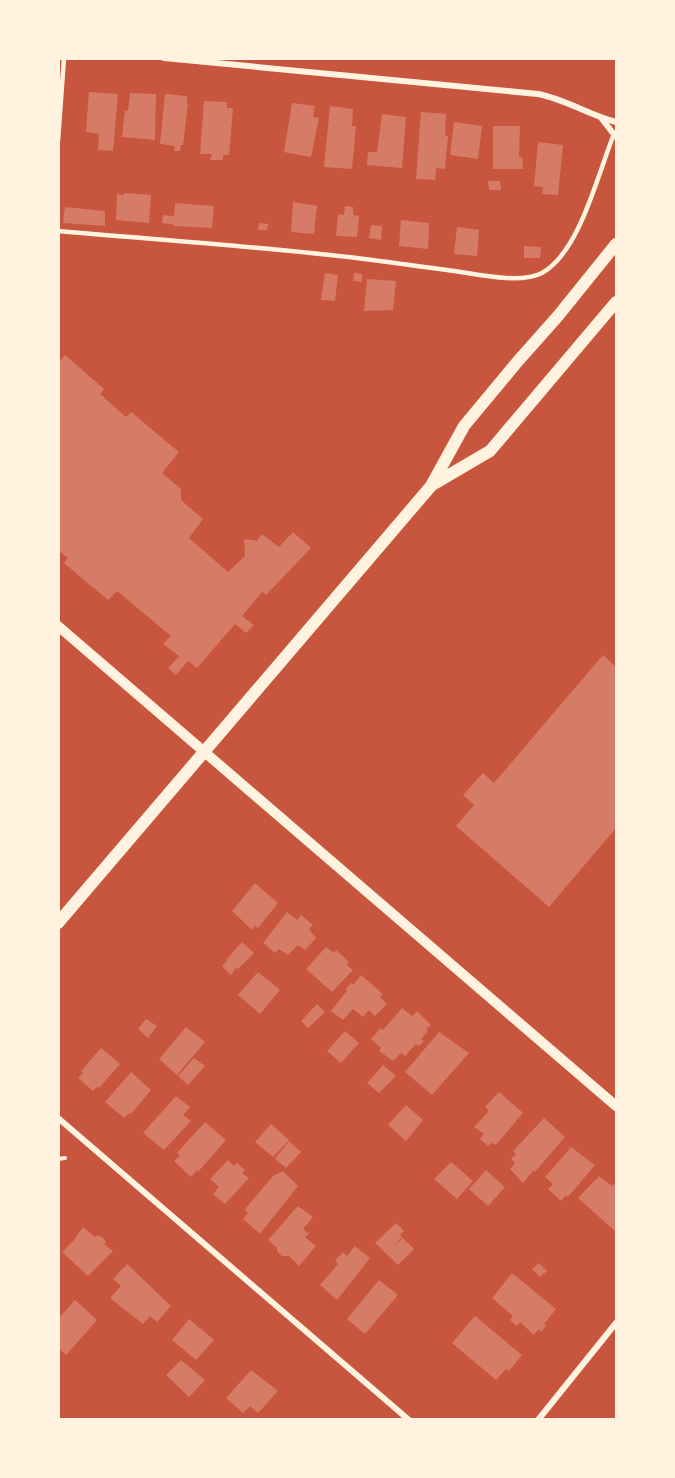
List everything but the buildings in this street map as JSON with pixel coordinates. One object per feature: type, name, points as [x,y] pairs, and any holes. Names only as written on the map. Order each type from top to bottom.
[{"type":"main road","points":[[58,923],[431,486],[464,426],[616,244]]},
{"type":"main road","points":[[431,486],[490,451],[616,302]]},
{"type":"street","points":[[164,58],[538,94],[616,122]]},
{"type":"street","points":[[254,58],[254,66]]},
{"type":"street","points":[[601,118],[615,136]]},
{"type":"street","points":[[58,626],[616,1106]]},
{"type":"street","points":[[58,1118],[409,1419]]},
{"type":"street","points":[[538,1419],[616,1323]]},
{"type":"lane","points":[[58,141],[64,58]]},
{"type":"lane","points":[[58,231],[329,255],[486,275],[530,277],[550,267],[574,235],[615,136]]},
{"type":"path","points":[[58,1159],[65,1158]]}]
